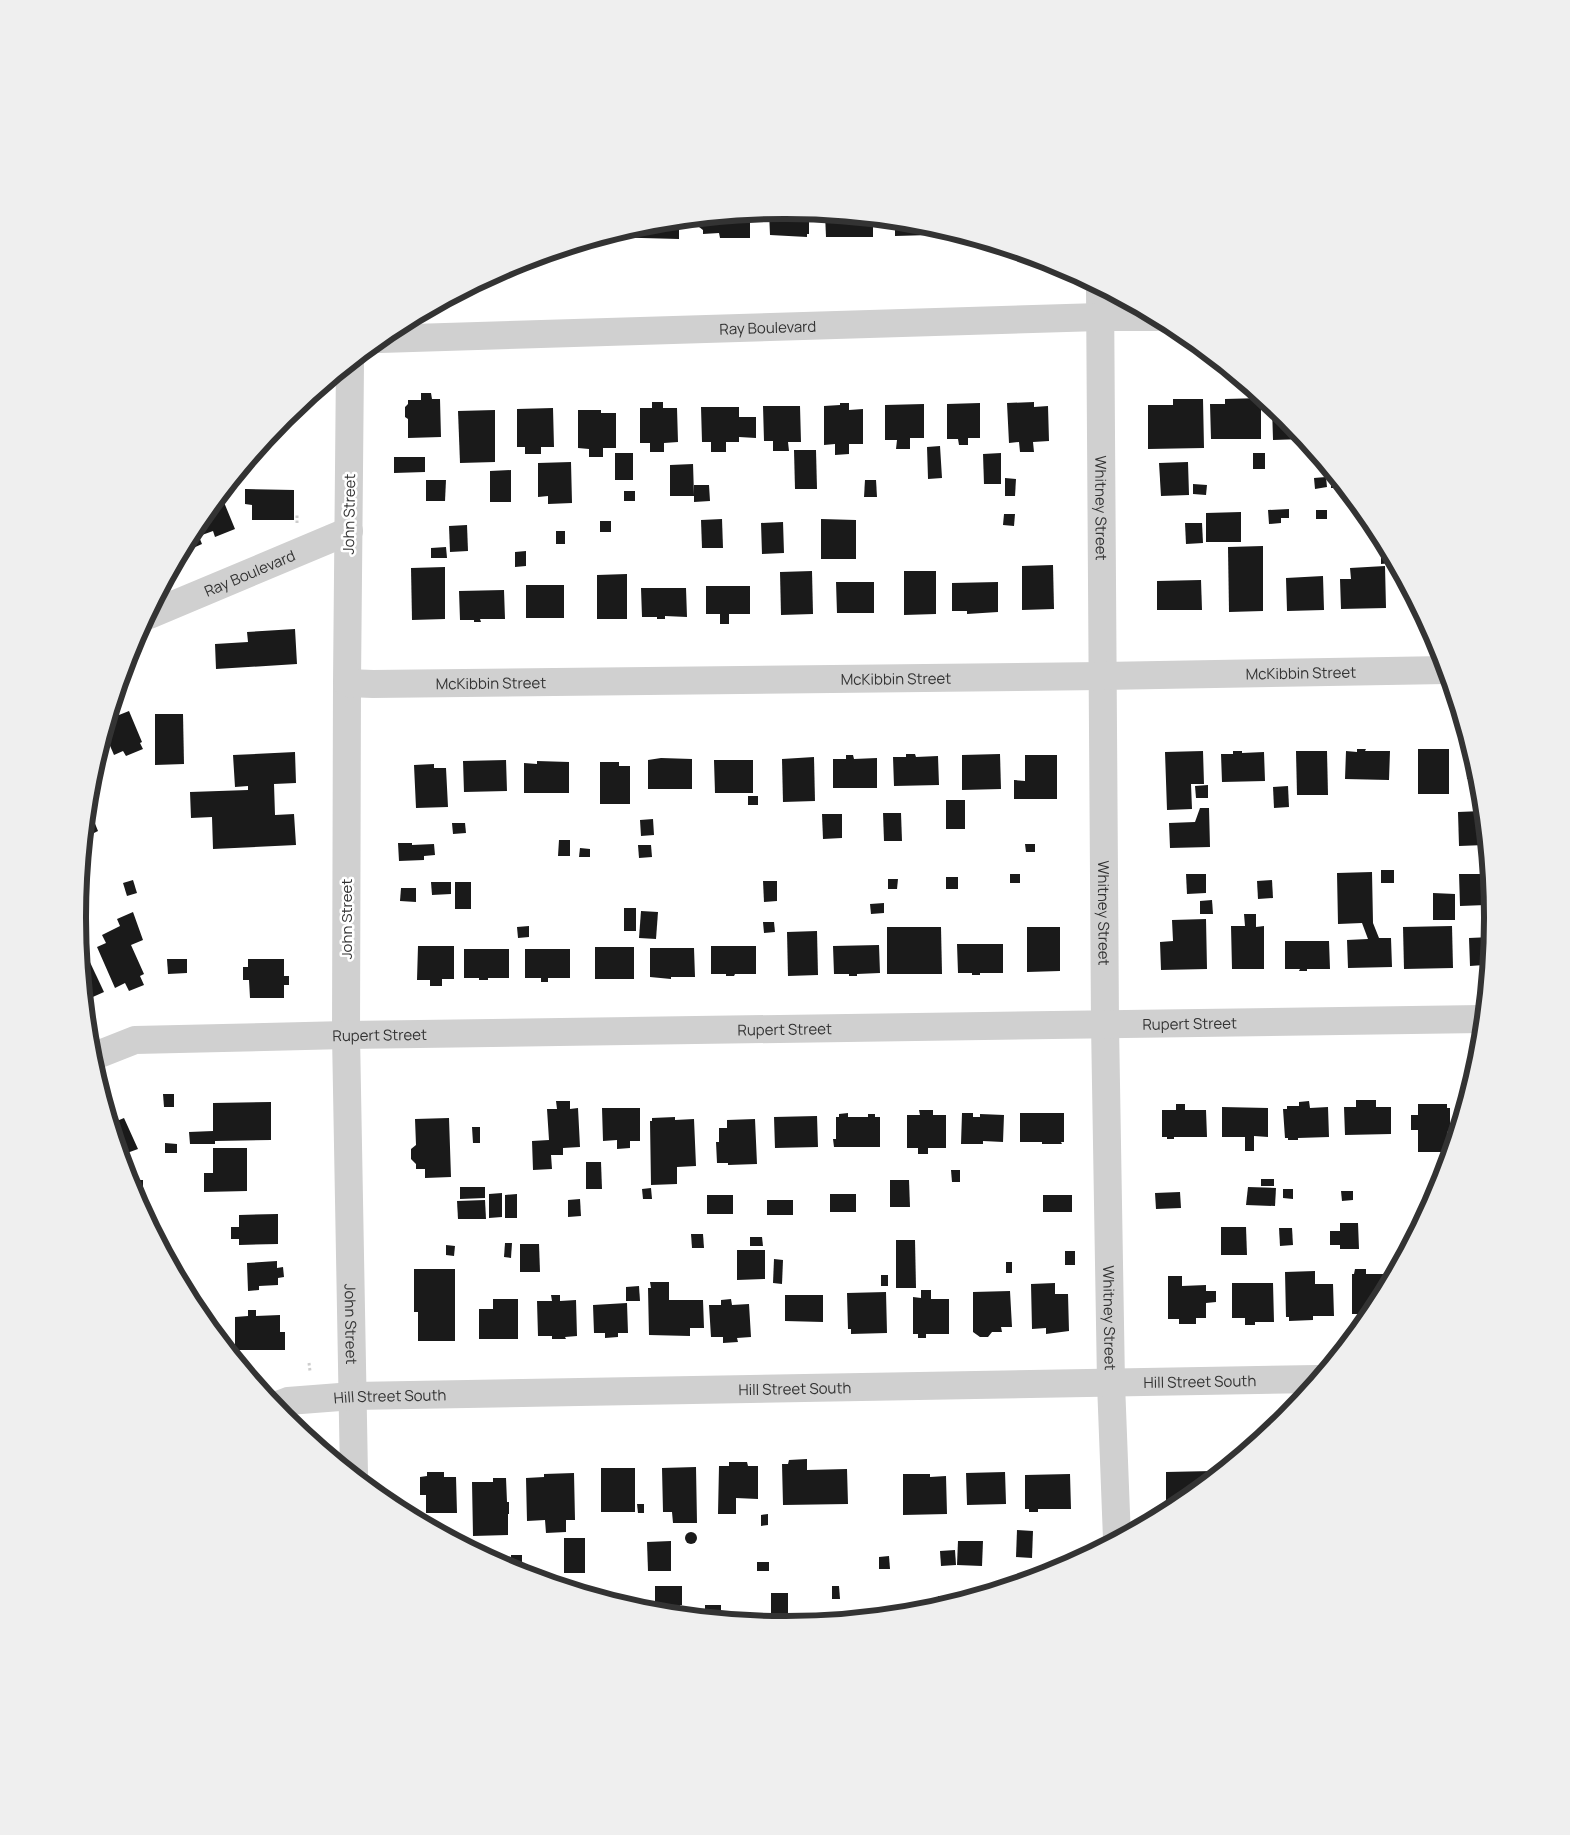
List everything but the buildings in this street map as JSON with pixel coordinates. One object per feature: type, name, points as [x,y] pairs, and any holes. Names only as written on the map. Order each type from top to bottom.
[{"type":"street","name":"Whitney Street","points":[[1100,294],[1105,1024],[1111,1383],[1117,1532]]},
{"type":"street","name":"Ray Boulevard","points":[[395,339],[1142,317]]},
{"type":"street","name":"John Street","points":[[350,371],[346,683],[346,1035],[354,1467]]},
{"type":"street","points":[[338,381],[350,405]]},
{"type":"street","name":"Ray Boulevard","points":[[156,611],[349,531]]},
{"type":"street","name":"McKibbin Street","points":[[346,683],[403,684],[1102,676],[1438,670]]},
{"type":"street","name":"Rupert Street","points":[[100,1054],[135,1040],[346,1035],[1476,1019]]},
{"type":"street","name":"Hill Street South","points":[[283,1403],[352,1396],[1308,1380]]},
{"type":"path","points":[[297,514],[297,523]]},
{"type":"path","points":[[309,1363],[310,1371]]}]
